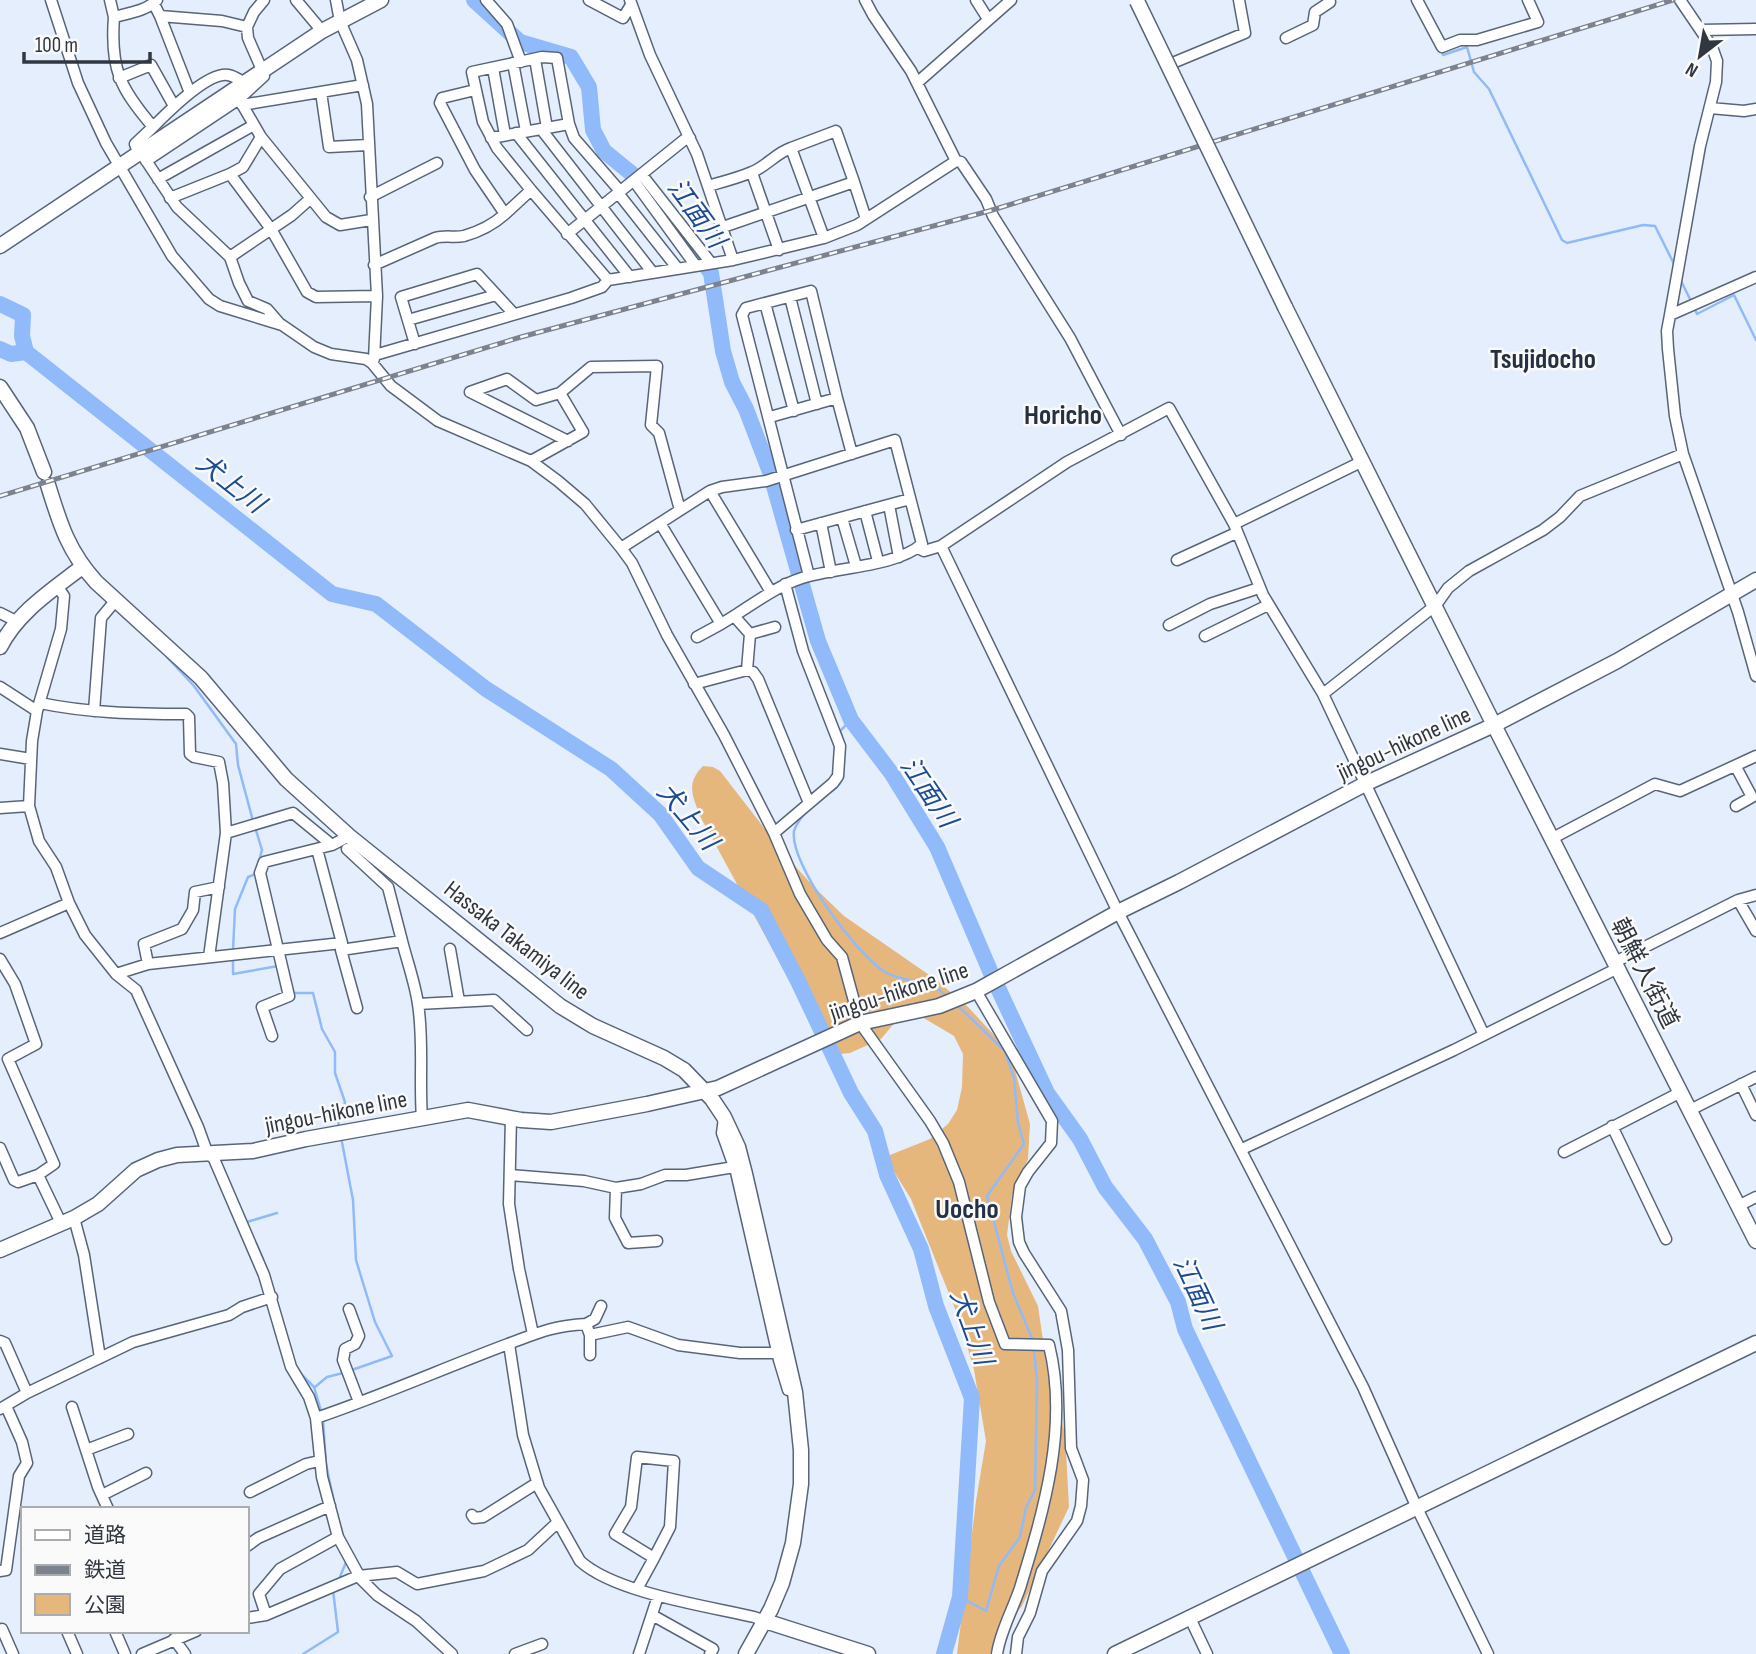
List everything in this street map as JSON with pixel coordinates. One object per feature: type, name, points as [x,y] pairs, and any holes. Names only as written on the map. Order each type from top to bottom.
[{"type":"main road","points":[[0,246],[266,67],[322,31],[381,0]]},
{"type":"main road","name":"朝鮮人街道","points":[[1136,1],[1285,307],[1756,1241]]},
{"type":"main road","name":"Hassaka Takamiya line","points":[[0,387],[27,428],[64,536],[82,567],[201,678],[286,779],[348,842],[537,989],[593,1026],[678,1065],[711,1090],[738,1147],[795,1392],[801,1450],[798,1514],[785,1573],[769,1623],[746,1654]]},
{"type":"main road","points":[[0,647],[16,621],[82,567]]},
{"type":"main road","name":"jingou-hikone line","points":[[0,1250],[68,1221],[98,1204],[136,1170],[177,1155],[253,1151],[468,1111],[551,1122],[711,1090],[856,1025],[939,1006],[996,981],[1118,912],[1179,883],[1367,783],[1494,725],[1617,661],[1756,580]]},
{"type":"main road","points":[[1115,1654],[1756,1343]]},
{"type":"main road","points":[[769,1623],[868,1654]]},
{"type":"street","points":[[110,0],[114,17],[112,40],[119,78],[132,102],[153,127]]},
{"type":"street","points":[[264,0],[247,27],[248,38],[268,73],[240,102],[146,160],[170,198],[230,257],[248,301],[267,309],[282,326],[314,347],[331,354],[374,359],[601,287],[608,280],[733,260],[824,238],[866,219],[956,161]]},
{"type":"street","points":[[296,0],[322,31]]},
{"type":"street","points":[[336,0],[340,21],[357,60],[367,104],[377,296],[374,359],[391,386],[438,421],[531,461],[558,481],[585,505],[632,563],[774,833],[800,894],[827,940],[842,957],[856,1025],[930,1121],[943,1143],[959,1182],[989,1302],[1005,1344],[1049,1345],[1053,1363],[1056,1415],[1049,1481],[1036,1535],[997,1654]]},
{"type":"street","points":[[486,0],[507,24],[517,63],[516,133]]},
{"type":"street","points":[[494,9],[505,0]]},
{"type":"street","points":[[589,0],[623,18],[631,2]]},
{"type":"street","points":[[865,0],[918,82],[956,161],[961,162],[986,199],[993,216],[1070,338],[1121,435]]},
{"type":"street","points":[[976,0],[988,19]]},
{"type":"street","points":[[918,82],[1011,0]]},
{"type":"street","points":[[1175,62],[1245,33],[1239,0]]},
{"type":"street","points":[[1417,0],[1442,47],[1460,40],[1477,40],[1538,22],[1528,0]]},
{"type":"street","points":[[1680,0],[1712,47],[1717,61],[1716,82],[1700,146],[1667,331],[1675,416],[1682,454],[1755,668]]},
{"type":"street","points":[[1286,38],[1313,25],[1315,12],[1332,1]]},
{"type":"street","points":[[114,17],[141,10],[156,2],[190,93]]},
{"type":"street","points":[[631,2],[650,55],[690,138],[733,260]]},
{"type":"street","points":[[54,3],[90,112],[116,169],[172,256],[209,299],[220,306],[282,326]]},
{"type":"street","points":[[160,16],[222,21],[247,27]]},
{"type":"street","points":[[1701,30],[1756,29]]},
{"type":"street","points":[[608,280],[567,234],[491,138],[483,122],[472,72],[535,59],[556,58],[574,138],[678,269]]},
{"type":"street","points":[[535,59],[544,128],[653,273]]},
{"type":"street","points":[[119,78],[151,65],[174,106]]},
{"type":"street","points":[[493,68],[516,133],[630,277]]},
{"type":"street","points":[[136,147],[135,144],[190,93],[220,75],[232,75],[243,82]]},
{"type":"street","points":[[240,102],[363,85]]},
{"type":"street","points":[[475,90],[442,98],[440,103],[475,170],[505,214]]},
{"type":"street","points":[[321,92],[329,147],[368,145]]},
{"type":"street","points":[[240,102],[261,136],[326,217],[340,225],[371,220]]},
{"type":"street","points":[[1710,108],[1744,111],[1756,108]]},
{"type":"street","points":[[491,138],[569,124]]},
{"type":"street","points":[[158,179],[254,125]]},
{"type":"street","points":[[708,186],[752,173],[769,163],[781,151],[836,131],[866,219]]},
{"type":"street","points":[[170,198],[243,167],[261,136]]},
{"type":"street","points":[[567,234],[684,140],[690,138]]},
{"type":"street","points":[[791,148],[824,238]]},
{"type":"street","points":[[370,197],[438,163]]},
{"type":"street","points":[[752,173],[779,250]]},
{"type":"street","points":[[230,174],[271,229],[307,292],[316,298],[377,296]]},
{"type":"street","points":[[638,178],[711,263]]},
{"type":"street","points":[[638,178],[696,266]]},
{"type":"street","points":[[723,227],[853,182]]},
{"type":"street","points":[[374,265],[435,237],[462,237],[497,221],[531,190]]},
{"type":"street","points":[[230,257],[292,215],[310,199]]},
{"type":"street","points":[[415,344],[401,297],[477,274],[514,314]]},
{"type":"street","points":[[1670,315],[1756,277]]},
{"type":"street","points":[[774,833],[838,776],[840,746],[803,651],[796,530],[775,478],[770,417],[742,315],[746,308],[811,291],[852,454]]},
{"type":"street","points":[[408,320],[496,295]]},
{"type":"street","points":[[790,296],[817,404]]},
{"type":"street","points":[[765,303],[794,411]]},
{"type":"street","points":[[568,441],[470,392],[507,379],[536,400],[560,393],[591,367],[657,366],[651,425],[659,433],[680,510]]},
{"type":"street","points":[[531,461],[583,432],[560,393]]},
{"type":"street","points":[[770,417],[838,398]]},
{"type":"street","points":[[918,548],[923,551],[941,546],[1067,462],[1169,408],[1235,528],[1268,605],[1323,694],[1484,1035]]},
{"type":"street","points":[[621,548],[710,491],[775,478],[895,440],[922,544],[900,557],[797,580],[771,592],[698,637]]},
{"type":"street","points":[[1323,694],[1436,605],[1448,588],[1469,571],[1543,530],[1580,496],[1682,454]]},
{"type":"street","points":[[1177,560],[1363,461]]},
{"type":"street","points":[[710,491],[771,592]]},
{"type":"street","points":[[796,530],[910,499]]},
{"type":"street","points":[[890,505],[900,557]]},
{"type":"street","points":[[865,511],[878,561]]},
{"type":"street","points":[[842,518],[856,566]]},
{"type":"street","points":[[660,523],[721,624]]},
{"type":"street","points":[[821,523],[831,572]]},
{"type":"street","points":[[941,546],[1118,912],[1363,1387],[1416,1508],[1488,1654]]},
{"type":"street","points":[[57,586],[64,596],[61,629],[38,707],[31,759],[29,806],[39,841],[56,867],[85,936],[116,974],[136,990],[198,1126],[207,1152],[214,1159],[272,1297],[291,1367],[320,1416],[319,1461],[338,1537],[358,1576],[377,1595],[416,1621],[447,1653]]},
{"type":"street","points":[[1169,625],[1210,604],[1259,588]]},
{"type":"street","points":[[94,711],[100,618],[116,600]]},
{"type":"street","points":[[1205,636],[1268,605]]},
{"type":"street","points":[[0,613],[16,621]]},
{"type":"street","points":[[734,616],[751,634],[747,670]]},
{"type":"street","points":[[751,634],[775,627]]},
{"type":"street","points":[[694,684],[747,670],[752,672],[758,679],[809,803]]},
{"type":"street","points":[[0,687],[38,707],[186,714],[189,717],[190,754],[217,761],[220,765],[226,832],[209,957]]},
{"type":"street","points":[[0,754],[31,759]]},
{"type":"street","points":[[1551,839],[1655,784],[1680,791],[1736,767],[1756,755]]},
{"type":"street","points":[[1736,767],[1754,796],[1736,806]]},
{"type":"street","points":[[0,808],[29,806]]},
{"type":"street","points":[[226,832],[293,813],[332,845]]},
{"type":"street","points":[[272,1036],[262,1007],[289,996],[260,873],[264,862],[348,842],[388,887],[418,1004],[422,1118]]},
{"type":"street","points":[[317,849],[357,1008]]},
{"type":"street","points":[[148,964],[144,944],[183,929],[193,910],[195,892],[219,887]]},
{"type":"street","points":[[1241,1149],[1484,1035],[1738,900],[1756,895]]},
{"type":"street","points":[[1738,900],[1756,931]]},
{"type":"street","points":[[0,933],[69,902]]},
{"type":"street","points":[[116,974],[148,964],[278,948],[402,941]]},
{"type":"street","points":[[450,949],[459,1001]]},
{"type":"street","points":[[0,959],[15,984],[36,1044],[8,1059],[54,1164],[38,1175],[18,1182],[14,1180],[0,1147]]},
{"type":"street","points":[[975,991],[1052,1121],[1051,1143],[1020,1186],[1016,1217],[1019,1242],[1024,1254],[1061,1311],[1068,1350],[1072,1448],[1083,1480],[1077,1521],[1042,1571],[1030,1613],[1018,1637],[1016,1654]]},
{"type":"street","points":[[418,1004],[494,1000],[527,1030]]},
{"type":"street","points":[[1689,1110],[1756,1077]]},
{"type":"street","points":[[1741,1084],[1756,1115]]},
{"type":"street","points":[[1564,1152],[1681,1092]]},
{"type":"street","points":[[511,1117],[509,1204],[533,1334]]},
{"type":"street","points":[[724,1117],[722,1133],[734,1167],[777,1353],[788,1390],[795,1392]]},
{"type":"street","points":[[1612,1126],[1666,1239]]},
{"type":"street","points":[[510,1175],[584,1181],[616,1188],[641,1184],[665,1175],[685,1175],[734,1167]]},
{"type":"street","points":[[38,1175],[68,1221],[84,1255],[100,1358]]},
{"type":"street","points":[[616,1188],[615,1218],[628,1242],[657,1241]]},
{"type":"street","points":[[1738,1206],[1756,1197]]},
{"type":"street","points":[[0,1571],[6,1570],[19,1476],[27,1463],[22,1442],[3,1407],[133,1342],[229,1315],[242,1307],[272,1297]]},
{"type":"street","points":[[590,1356],[588,1330],[601,1306]]},
{"type":"street","points":[[349,1309],[359,1336],[355,1344],[345,1349],[343,1354],[359,1402]]},
{"type":"street","points":[[320,1416],[558,1326],[588,1330],[628,1327],[678,1345],[740,1353],[777,1353]]},
{"type":"street","points":[[0,1342],[5,1343],[27,1393]]},
{"type":"street","points":[[509,1344],[523,1435],[537,1483],[580,1561],[590,1570],[658,1596],[754,1616],[769,1623]]},
{"type":"street","points":[[72,1407],[107,1507]]},
{"type":"street","points":[[86,1450],[128,1434]]},
{"type":"street","points":[[637,1589],[654,1558],[670,1527],[674,1461],[637,1457],[631,1507],[615,1534],[654,1558]]},
{"type":"street","points":[[250,1492],[306,1464],[319,1461]]},
{"type":"street","points":[[102,1495],[146,1473]]},
{"type":"street","points":[[472,1515],[474,1518],[483,1517],[537,1483]]},
{"type":"street","points":[[248,1545],[258,1538],[330,1506]]},
{"type":"street","points":[[248,1618],[266,1615],[358,1576],[397,1572],[417,1584],[474,1575],[528,1550],[558,1522]]},
{"type":"street","points":[[266,1615],[259,1594],[280,1569],[338,1537]]},
{"type":"street","points":[[639,1654],[658,1596]]},
{"type":"street","points":[[652,1615],[713,1649],[710,1654]]},
{"type":"street","points":[[1189,1616],[1207,1654]]},
{"type":"street","points":[[2,1629],[13,1654]]},
{"type":"street","points":[[68,1633],[77,1654]]},
{"type":"street","points":[[116,1633],[125,1654]]},
{"type":"street","points":[[143,1654],[171,1637],[186,1654]]},
{"type":"street","points":[[515,1654],[542,1644]]},
{"type":"green space","points":[[703,766],[720,771],[785,855],[844,916],[935,979],[968,1007],[994,1035],[1013,1063],[1030,1124],[1028,1159],[1012,1195],[1007,1235],[1011,1251],[1038,1306],[1049,1382],[1065,1433],[1069,1507],[1022,1606],[993,1644],[990,1654],[957,1654],[986,1441],[974,1370],[960,1321],[911,1199],[885,1157],[930,1139],[948,1124],[957,1110],[962,1087],[963,1054],[954,1036],[922,1017],[897,1020],[881,1039],[850,1053],[830,1055],[701,818],[693,797],[692,785]]},
{"type":"waterway","name":"江面川","points":[[474,0],[520,42],[571,57],[589,87],[593,130],[604,151],[648,187]]},
{"type":"waterway","points":[[1440,49],[1443,55],[1467,47],[1474,72],[1489,89],[1562,240],[1567,243],[1643,225],[1655,226],[1675,266]]},
{"type":"waterway","name":"江面川","points":[[673,222],[711,273],[723,351],[732,382],[746,409],[770,472],[818,641],[851,720],[892,774],[937,847],[991,973],[1047,1093],[1080,1139],[1105,1187],[1145,1239],[1178,1302],[1185,1329],[1342,1654]]},
{"type":"waterway","points":[[1680,279],[1691,301]]},
{"type":"waterway","points":[[1694,307],[1697,314],[1734,295],[1756,340]]},
{"type":"waterway","name":"犬上川","points":[[0,304],[23,315],[22,336],[26,352],[332,594],[376,604],[486,689],[611,769],[660,814],[698,868],[761,910],[851,1093],[875,1131],[887,1175],[921,1249],[936,1306],[972,1398],[960,1597],[944,1654]]},
{"type":"waterway","points":[[0,349],[11,354],[26,352]]},
{"type":"waterway","points":[[167,657],[194,686],[236,744],[238,765],[253,821]]},
{"type":"waterway","points":[[842,736],[840,731],[851,720]]},
{"type":"waterway","points":[[826,795],[840,784],[843,774]]},
{"type":"waterway","points":[[805,813],[794,831],[795,846],[813,886],[843,929],[885,972],[930,985],[949,998]]},
{"type":"waterway","points":[[255,827],[262,850],[259,861]]},
{"type":"waterway","points":[[233,950],[235,909],[248,877],[256,874]]},
{"type":"waterway","points":[[233,957],[233,974],[278,966]]},
{"type":"waterway","points":[[292,993],[313,993],[322,1029],[335,1052],[335,1073],[345,1102],[344,1106],[337,1109],[339,1129]]},
{"type":"waterway","points":[[956,1004],[1005,1051],[1014,1078],[1018,1123],[1024,1144],[987,1196],[1013,1293],[1034,1343]]},
{"type":"waterway","points":[[341,1137],[353,1200],[356,1260],[375,1322],[392,1356],[349,1371]]},
{"type":"waterway","points":[[247,1222],[277,1213]]},
{"type":"waterway","points":[[256,1243],[263,1259]]},
{"type":"waterway","points":[[270,1279],[280,1313]]},
{"type":"waterway","points":[[960,1597],[986,1611],[999,1566],[1020,1537],[1026,1508],[1035,1490],[1037,1382],[1034,1349]]},
{"type":"waterway","points":[[315,1387],[327,1377],[343,1373]]},
{"type":"waterway","points":[[301,1374],[314,1387],[322,1414]]},
{"type":"waterway","points":[[323,1420],[326,1464],[335,1507]]},
{"type":"waterway","points":[[339,1579],[347,1560]]},
{"type":"waterway","points":[[303,1654],[338,1632],[333,1590]]},
{"type":"railway","points":[[0,496],[521,337],[989,211],[1673,0]]},
{"type":"district","name":"Tsujidocho","points":[[1543,358]]},
{"type":"district","name":"Horicho","points":[[1063,414]]},
{"type":"district","name":"Uocho","points":[[967,1208]]}]
